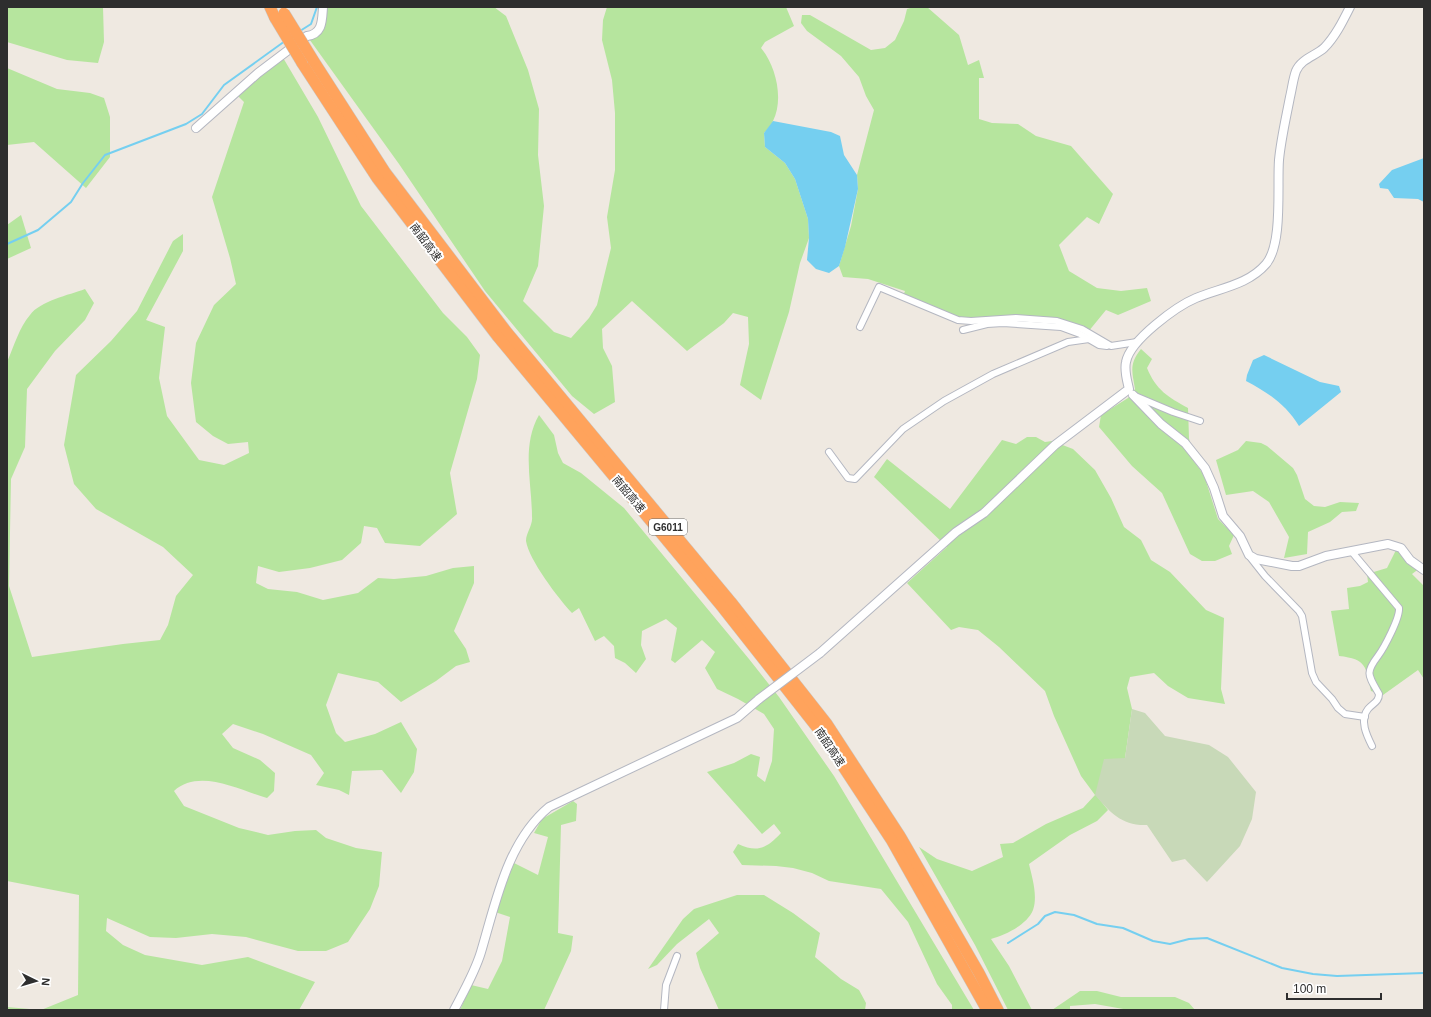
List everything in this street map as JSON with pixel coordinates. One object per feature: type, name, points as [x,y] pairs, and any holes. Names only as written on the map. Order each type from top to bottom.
[{"type":"highway","name":"南韶高速","points":[[270,7],[280,13],[313,60],[385,172],[506,331],[731,602],[827,724],[900,836],[998,1010]]},
{"type":"highway","name":"南韶高速","points":[[280,13],[302,63],[377,178],[498,337],[723,608],[819,730],[892,841],[987,1010]]},
{"type":"street","points":[[196,128],[263,69],[307,36],[314,35],[318,32],[322,26],[323,7]]},
{"type":"street","points":[[1350,7],[1341,24],[1324,47],[1307,58],[1297,70],[1284,129],[1279,161],[1275,238],[1273,250],[1267,262],[1259,272],[1230,288],[1196,298],[1176,310],[1137,342],[1131,350],[1126,362],[1126,377],[1131,392],[1161,424],[1185,444],[1205,468],[1214,488],[1223,516],[1240,536],[1249,555],[1266,576],[1299,611],[1302,616],[1312,673],[1316,682],[1345,714],[1365,717]]},
{"type":"street","points":[[860,327],[879,287],[958,320],[971,321],[1016,318],[1057,321],[1082,329],[1111,346]]},
{"type":"street","points":[[963,330],[987,324],[1003,323],[1061,327],[1089,338],[1099,345],[1111,346],[1137,342]]},
{"type":"street","points":[[829,452],[848,478],[855,480],[903,429],[944,400],[993,374],[1068,342],[1089,338]]},
{"type":"street","points":[[1131,392],[1173,412],[1200,421]]},
{"type":"street","points":[[454,1010],[473,974],[501,883],[525,836],[538,817],[549,807],[737,718],[759,699],[820,653],[956,532],[984,513],[1055,445],[1131,392]]},
{"type":"street","points":[[1249,555],[1256,559],[1299,566],[1326,556],[1352,552],[1378,545],[1395,545],[1401,548],[1410,560],[1424,570]]},
{"type":"street","points":[[1352,552],[1399,608],[1398,620],[1379,655],[1371,663],[1369,670],[1370,678],[1379,694],[1379,698],[1368,709],[1365,717],[1366,731],[1372,746]]},
{"type":"street","points":[[664,1010],[666,985],[676,956]]},
{"type":"green space","points":[[7,7],[103,7],[104,42],[98,63],[67,60],[7,42]]},
{"type":"green space","points":[[323,7],[494,7],[506,16],[528,70],[539,109],[538,155],[544,206],[538,266],[523,301],[554,332],[571,338],[589,318],[597,305],[611,248],[607,217],[615,170],[615,113],[612,80],[602,40],[603,20],[607,7],[786,7],[794,26],[765,42],[761,48],[771,64],[777,83],[778,93],[776,112],[772,123],[764,133],[765,147],[785,163],[795,179],[808,219],[809,238],[800,263],[789,312],[761,400],[740,385],[749,344],[748,317],[733,313],[724,323],[687,351],[632,301],[602,329],[603,348],[612,366],[615,402],[594,414],[572,396],[485,291],[399,164],[307,36],[314,35]]},
{"type":"green space","points":[[914,7],[927,7],[959,35],[968,65],[979,60],[984,78],[979,78],[979,119],[992,123],[1018,124],[1036,136],[1071,146],[1113,194],[1099,224],[1087,217],[1059,245],[1069,271],[1097,288],[1121,291],[1147,288],[1151,301],[1118,315],[1106,310],[1088,332],[958,320],[903,296],[905,291],[868,279],[843,277],[839,266],[851,226],[858,189],[857,175],[874,110],[866,96],[859,77],[841,56],[807,31],[801,23],[802,15],[810,15],[871,50],[885,48],[895,40],[904,21],[907,9]]},
{"type":"green space","points":[[282,56],[318,117],[361,206],[443,313],[467,337],[480,355],[477,379],[450,473],[457,514],[420,546],[385,543],[377,528],[364,526],[361,543],[342,560],[310,568],[279,572],[258,566],[256,583],[268,589],[297,592],[323,600],[358,593],[378,578],[394,579],[426,576],[453,568],[474,566],[474,583],[454,631],[466,649],[470,662],[456,666],[436,681],[401,702],[378,682],[338,673],[326,705],[336,733],[345,742],[375,734],[401,722],[417,749],[414,772],[401,793],[382,770],[352,771],[349,795],[339,790],[316,785],[324,773],[311,755],[263,734],[233,724],[222,734],[233,748],[260,760],[275,773],[274,791],[267,798],[232,786],[207,781],[195,781],[184,784],[174,791],[184,806],[239,828],[268,835],[316,830],[326,838],[356,848],[382,852],[379,886],[370,909],[348,942],[326,951],[298,951],[246,937],[212,934],[176,938],[150,937],[107,918],[106,931],[123,945],[145,955],[202,965],[248,957],[315,982],[299,1010],[41,1010],[78,995],[79,895],[7,881],[7,362],[26,320],[35,310],[48,302],[85,289],[94,303],[85,320],[55,351],[27,389],[25,447],[11,479],[9,586],[32,657],[160,640],[168,625],[176,596],[193,575],[163,547],[96,509],[74,484],[64,445],[76,375],[111,341],[137,311],[173,241],[183,234],[183,251],[146,320],[165,327],[159,378],[167,416],[199,460],[224,465],[249,453],[248,442],[228,444],[213,436],[196,422],[191,383],[196,343],[214,305],[236,284],[212,197],[244,102],[235,93]]},
{"type":"green space","points":[[7,68],[57,89],[90,93],[104,98],[110,117],[110,157],[86,188],[34,142],[7,145]]},
{"type":"green space","points":[[21,215],[31,248],[7,259],[7,225]]},
{"type":"green space","points":[[1141,349],[1152,359],[1147,368],[1154,382],[1163,392],[1188,408],[1189,438],[1193,460],[1204,475],[1218,519],[1234,535],[1229,546],[1232,554],[1215,561],[1202,561],[1190,554],[1162,493],[1132,466],[1099,427],[1101,415],[1128,398],[1135,389],[1132,368],[1137,354]]},
{"type":"green space","points":[[539,415],[554,435],[558,453],[563,463],[581,473],[624,508],[779,697],[834,776],[974,1010],[952,1010],[952,1005],[937,984],[908,922],[881,889],[829,881],[812,873],[793,868],[742,865],[733,852],[738,844],[751,848],[762,848],[781,833],[774,824],[762,834],[707,772],[734,763],[751,754],[760,757],[757,776],[765,782],[772,761],[774,729],[764,714],[717,689],[705,668],[715,652],[702,640],[675,663],[671,660],[677,628],[666,619],[642,631],[641,645],[646,659],[636,673],[625,663],[615,658],[614,646],[604,636],[595,641],[579,608],[572,613],[552,589],[532,558],[526,541],[532,520],[529,465],[530,439]]},
{"type":"green space","points":[[1027,437],[1036,437],[1045,442],[1052,441],[1073,449],[1095,470],[1111,498],[1124,527],[1141,540],[1151,560],[1170,572],[1206,610],[1224,618],[1221,689],[1225,704],[1188,698],[1168,686],[1154,673],[1130,677],[1127,688],[1132,709],[1125,758],[1096,795],[1108,810],[1097,821],[1070,835],[1029,864],[1035,893],[1033,910],[1021,925],[1003,935],[991,939],[1009,966],[1032,1010],[1008,1010],[975,945],[919,847],[937,859],[972,871],[1003,857],[1000,844],[1013,843],[1046,824],[1083,808],[1095,795],[1081,776],[1054,716],[1045,691],[999,647],[978,630],[959,627],[951,630],[907,583],[947,547],[874,477],[887,459],[950,509],[1002,440],[1016,444]]},
{"type":"green space","points":[[1246,441],[1261,443],[1267,446],[1293,468],[1297,475],[1305,499],[1314,506],[1325,507],[1340,502],[1359,503],[1356,511],[1342,512],[1330,522],[1308,532],[1307,554],[1284,558],[1289,537],[1269,502],[1253,491],[1226,495],[1216,460],[1238,450]]},
{"type":"green space","points":[[1398,546],[1420,568],[1412,574],[1424,586],[1424,679],[1418,670],[1383,695],[1371,691],[1366,670],[1360,662],[1348,657],[1339,656],[1331,611],[1349,609],[1347,588],[1360,586],[1368,582],[1367,574],[1387,568]]},
{"type":"green space","points":[[1132,709],[1145,713],[1165,736],[1209,745],[1228,757],[1256,792],[1252,819],[1240,846],[1207,882],[1185,859],[1172,862],[1147,825],[1138,825],[1124,821],[1112,813],[1095,795],[1104,759],[1125,758]]},
{"type":"green space","points":[[573,801],[577,804],[576,821],[561,825],[558,933],[573,936],[571,951],[544,1010],[460,1010],[471,985],[488,989],[502,961],[510,917],[495,912],[514,863],[538,875],[548,837],[534,833],[542,819]]},
{"type":"green space","points":[[737,895],[764,895],[793,913],[820,933],[815,957],[841,979],[859,990],[866,1003],[865,1010],[719,1010],[700,968],[696,953],[719,933],[709,919],[677,944],[657,965],[648,969],[683,919],[694,909]]},
{"type":"green space","points":[[1080,991],[1097,991],[1121,997],[1175,997],[1189,1003],[1195,1010],[1129,1010],[1095,1004],[1070,1006],[1070,1010],[1052,1010]]},
{"type":"green space","points":[[7,1007],[41,1010],[7,1010]]},
{"type":"water","points":[[773,121],[831,132],[840,136],[844,155],[857,175],[858,189],[845,247],[839,266],[829,273],[816,269],[807,260],[809,238],[808,219],[795,179],[785,163],[765,147],[764,133]]},
{"type":"water","points":[[1424,158],[1424,202],[1418,199],[1394,198],[1388,189],[1380,188],[1379,184],[1392,170]]},
{"type":"water","points":[[1264,355],[1320,382],[1339,386],[1341,392],[1299,426],[1283,406],[1276,400],[1246,381],[1253,360]]},
{"type":"waterway","points":[[300,31],[311,24],[317,7]]},
{"type":"waterway","points":[[7,244],[38,230],[71,202],[83,183],[105,155],[186,124],[202,114],[224,85],[285,41]]},
{"type":"waterway","points":[[1008,943],[1038,924],[1045,916],[1055,912],[1074,915],[1097,924],[1123,928],[1153,941],[1170,944],[1189,939],[1207,938],[1282,968],[1313,974],[1337,976],[1424,973]]}]
